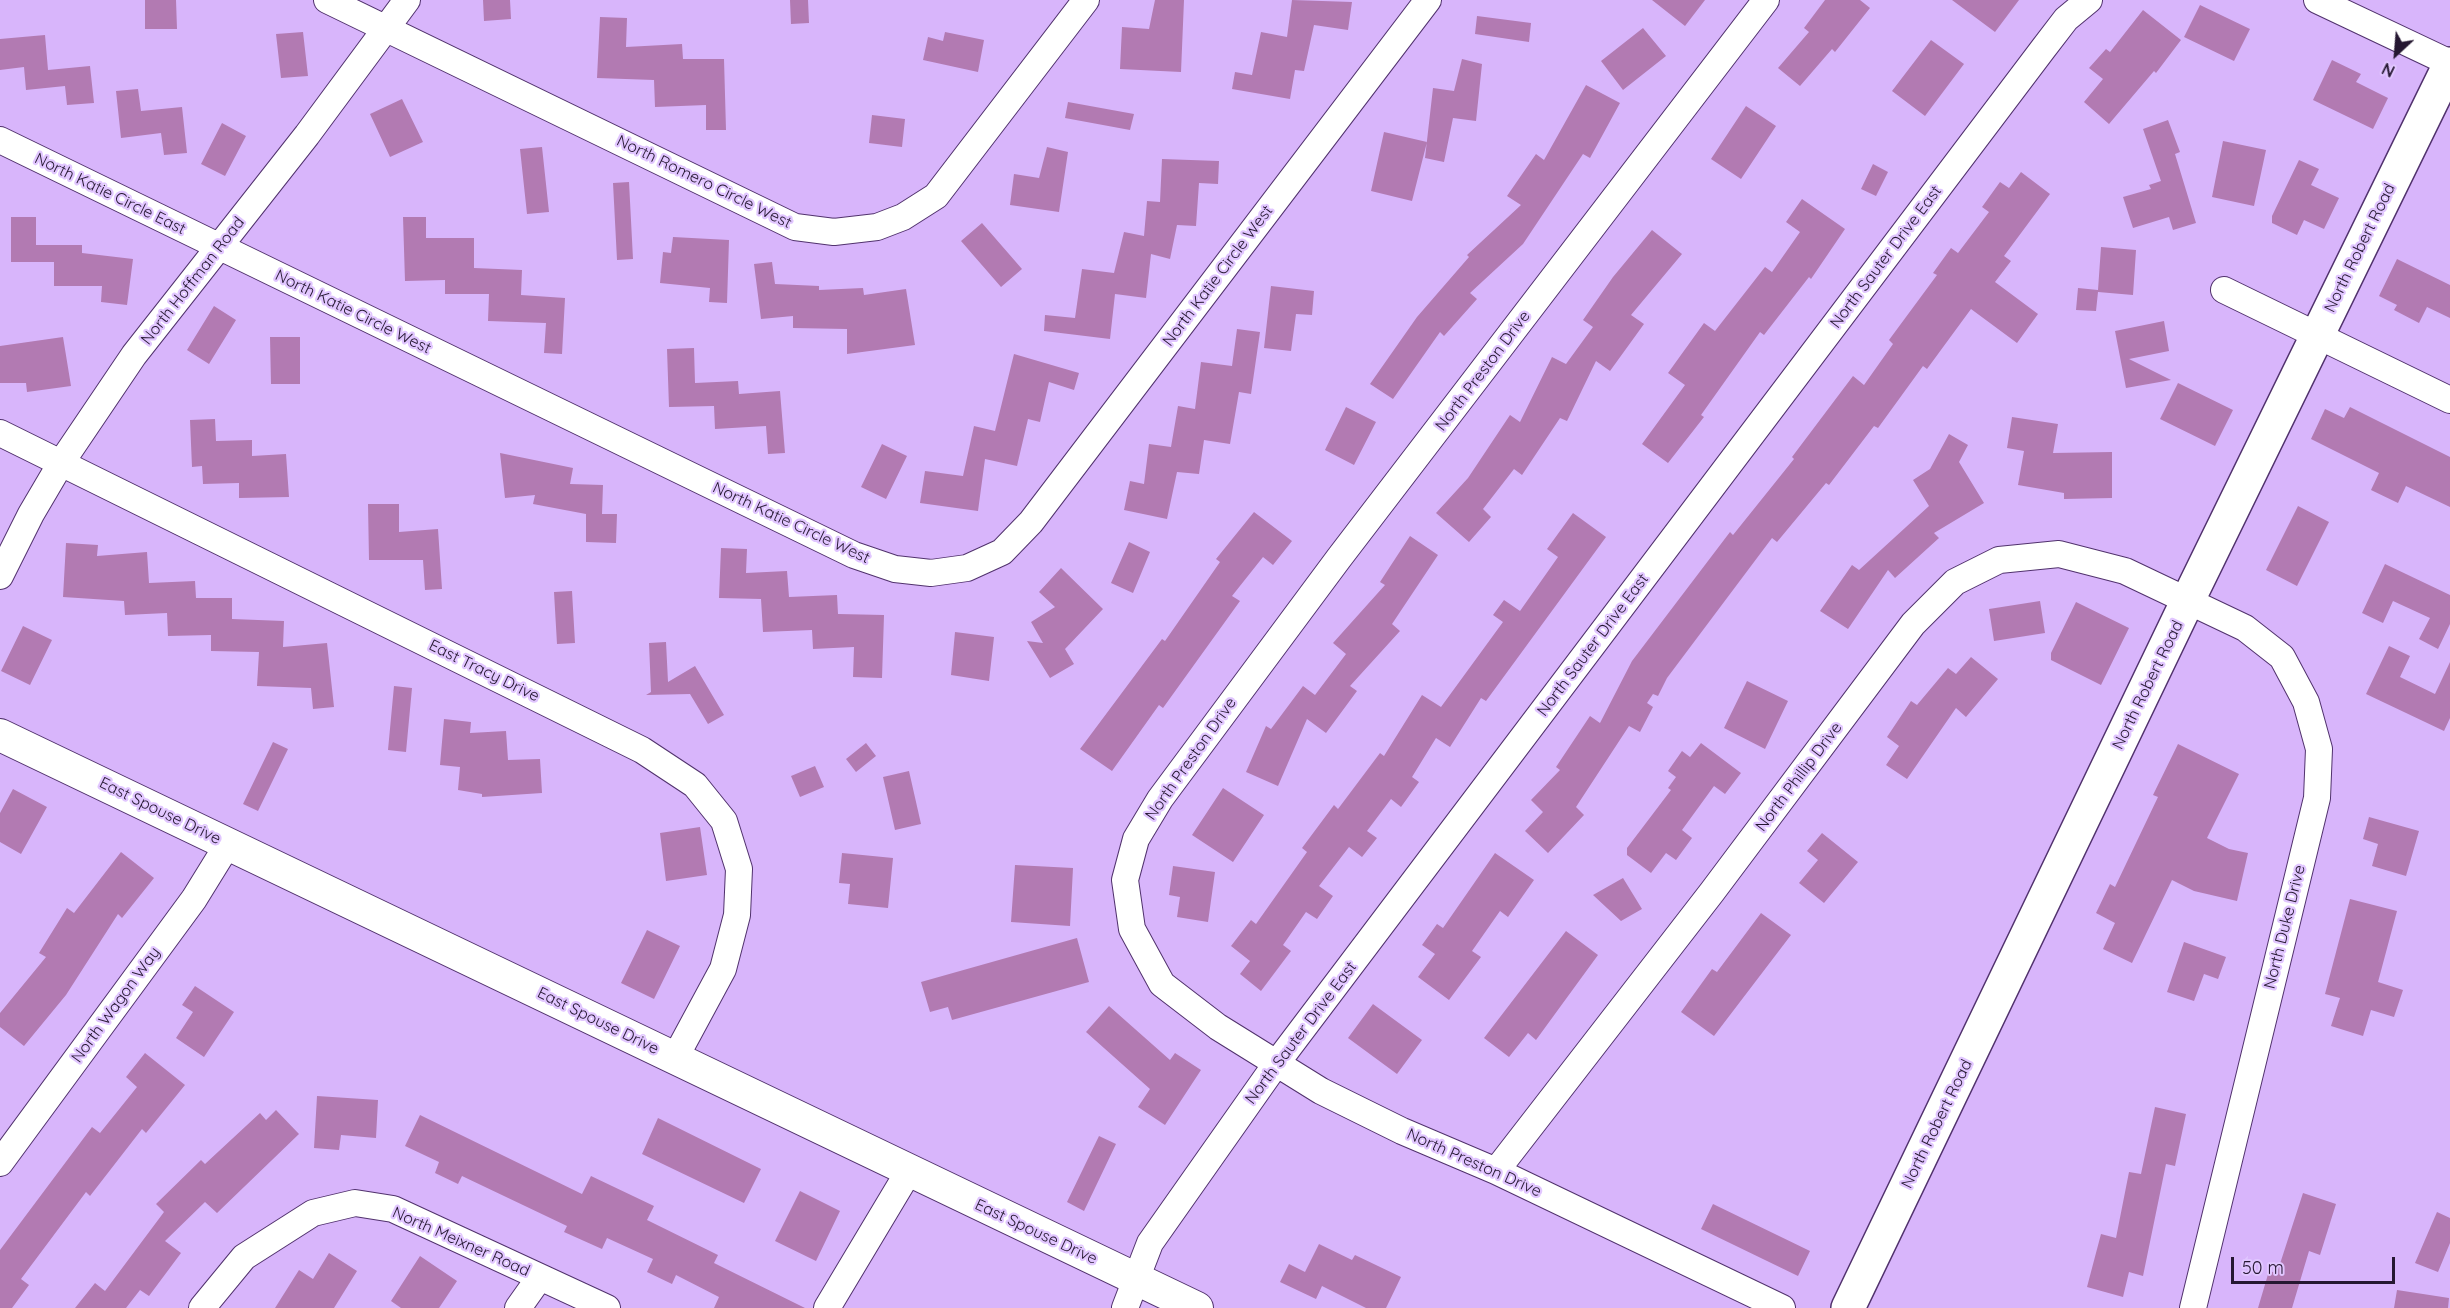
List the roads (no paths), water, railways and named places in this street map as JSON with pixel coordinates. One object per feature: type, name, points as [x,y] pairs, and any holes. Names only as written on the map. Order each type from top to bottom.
[{"type":"main road","name":"North Robert Road","points":[[1848,1308],[2188,600],[2450,63]]},
{"type":"street","name":"North Romero Circle West","points":[[327,0],[795,227],[834,232],[877,227],[903,217],[936,196],[1086,0]]},
{"type":"street","name":"North Hoffman Road","points":[[0,576],[31,514],[61,462],[135,355],[219,249],[407,0]]},
{"type":"street","name":"North Katie Circle West","points":[[219,249],[854,555],[895,569],[931,573],[967,568],[1002,552],[1031,522],[1428,0]]},
{"type":"street","name":"North Preston Drive","points":[[1766,0],[1339,558],[1160,799],[1136,839],[1125,880],[1132,929],[1162,984],[1218,1027],[1321,1090],[1402,1131],[1496,1171],[1782,1308]]},
{"type":"street","name":"North Sauter Drive East","points":[[1125,1308],[1150,1243],[1276,1064],[2043,49],[2066,19],[2089,0]]},
{"type":"street","points":[[2317,0],[2450,63]]},
{"type":"street","name":"North Katie Circle East","points":[[0,140],[219,249]]},
{"type":"street","points":[[2224,291],[2450,400]]},
{"type":"street","name":"East Tracy Drive","points":[[0,433],[642,750],[695,785],[724,820],[739,869],[737,915],[723,969],[675,1058]]},
{"type":"street","name":"North Phillip Drive","points":[[1496,1171],[1712,892],[1913,624],[1955,582],[2000,560],[2059,555],[2125,571],[2188,600]]},
{"type":"street","name":"North Duke Drive","points":[[2188,600],[2245,628],[2282,657],[2306,702],[2319,749],[2317,798],[2193,1308]]},
{"type":"street","name":"East Spouse Drive","points":[[0,735],[1197,1308]]},
{"type":"street","name":"North Wagon Way","points":[[0,1162],[194,899],[228,844]]},
{"type":"street","points":[[827,1308],[909,1171]]},
{"type":"street","name":"North Meixner Road","points":[[202,1308],[244,1257],[313,1214],[355,1203],[393,1209],[607,1308]]},
{"type":"street","points":[[518,1308],[540,1278]]}]
